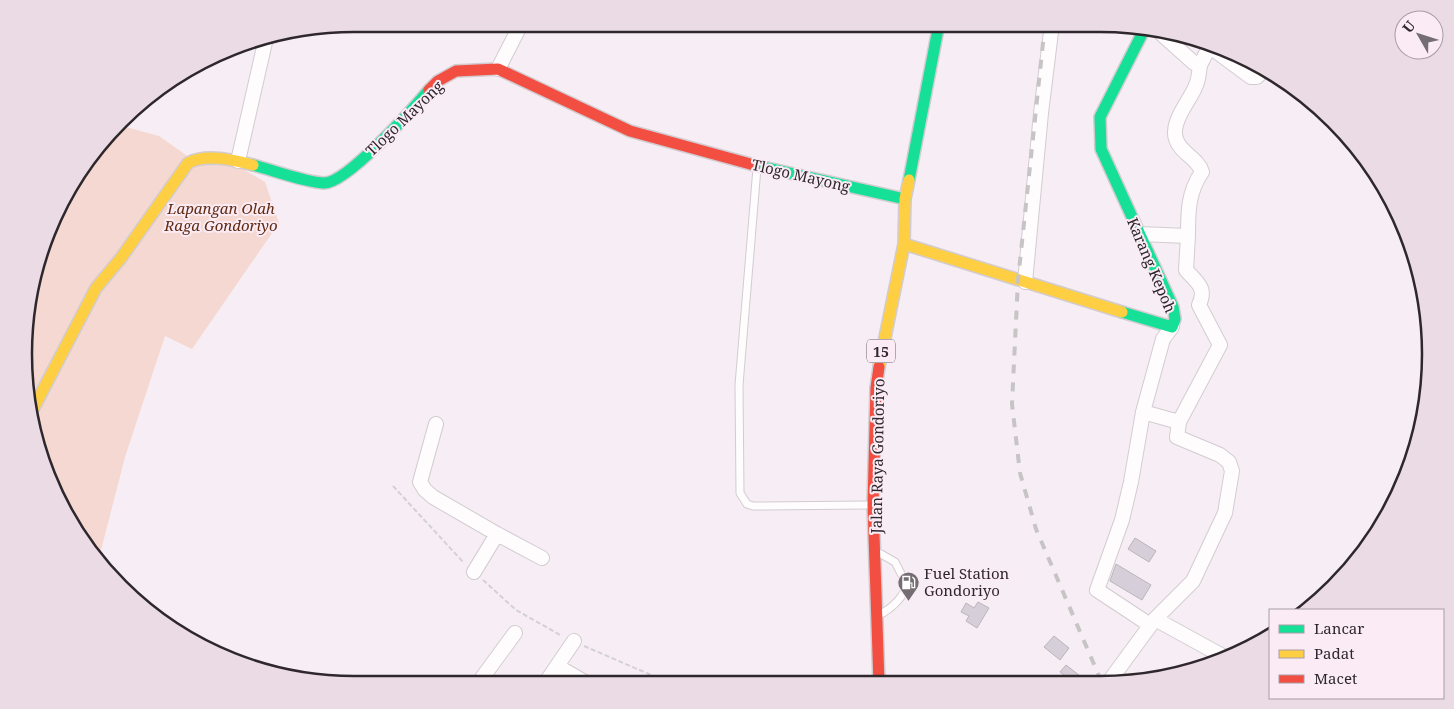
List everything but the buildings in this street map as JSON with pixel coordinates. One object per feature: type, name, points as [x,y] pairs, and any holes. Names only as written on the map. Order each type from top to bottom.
[{"type":"main road","name":"Jalan Raya Gondoriyo","points":[[879,676],[873,505],[876,388],[882,342],[904,244],[905,199],[937,32]]},
{"type":"main road","name":"Karang Kepoh","points":[[904,244],[1172,327],[1175,319],[1173,307],[1101,150],[1099,127],[1104,106],[1141,35]]},
{"type":"main road","name":"Tlogo Mayong","points":[[36,403],[96,288],[121,258],[188,163],[197,158],[238,162],[306,179],[332,183],[339,180],[397,126],[438,81],[456,71],[498,69],[630,131],[758,166],[905,199]]},
{"type":"street","points":[[498,69],[517,32]]},
{"type":"street","points":[[1025,282],[1041,113],[1051,32]]},
{"type":"street","points":[[1169,40],[1194,63],[1200,65]]},
{"type":"street","points":[[238,162],[264,45]]},
{"type":"street","points":[[1112,676],[1152,622],[1193,582],[1224,513],[1232,471],[1229,462],[1220,454],[1177,437],[1179,422],[1220,345],[1200,305],[1204,296],[1202,286],[1186,270],[1188,204],[1194,183],[1202,172],[1200,166],[1179,145],[1175,137],[1178,120],[1197,84],[1200,65],[1207,51]]},
{"type":"street","points":[[1229,60],[1251,77],[1259,75]]},
{"type":"street","points":[[1139,234],[1188,236]]},
{"type":"street","points":[[1172,327],[1163,339],[1143,412],[1131,482],[1122,520],[1097,590],[1152,622],[1218,654]]},
{"type":"street","points":[[1143,412],[1179,422]]},
{"type":"street","points":[[436,424],[420,482],[425,490],[433,498],[542,558]]},
{"type":"street","points":[[474,572],[497,534]]},
{"type":"street","points":[[483,676],[515,633]]},
{"type":"street","points":[[550,676],[574,641]]},
{"type":"street","points":[[557,666],[574,676]]},
{"type":"lane","points":[[758,166],[739,385],[740,493],[747,504],[753,506],[873,505]]},
{"type":"lane","points":[[876,552],[895,562],[907,585],[905,593],[898,602],[878,616]]},
{"type":"path","points":[[393,486],[474,572]]},
{"type":"green space","name":"Lapangan Olah Raga Gondoriyo","points":[[127,127],[159,136],[193,160],[241,168],[265,182],[279,223],[192,349],[165,336],[125,457],[100,553],[66,497],[43,438],[33,376],[33,333],[43,271],[57,231],[76,193],[99,158]]},
{"type":"railway","points":[[1044,32],[1018,280],[1012,404],[1020,473],[1036,529],[1099,676]]},
{"type":"traffic: fast","points":[[909,180],[937,32]]},
{"type":"traffic: fast","points":[[1122,312],[1172,327],[1175,319],[1173,307],[1101,149],[1100,117],[1141,35]]},
{"type":"traffic: fast","points":[[253,165],[316,182],[324,183],[334,180],[347,172],[379,144],[429,90]]},
{"type":"traffic: fast","points":[[754,165],[905,199]]},
{"type":"traffic: slow","points":[[36,403],[96,288],[121,258],[188,163],[203,158],[211,158],[253,165]]},
{"type":"traffic: slow","points":[[879,367],[904,244],[905,199],[909,180]]},
{"type":"traffic: slow","points":[[904,244],[1122,312]]},
{"type":"traffic: jam","points":[[429,90],[438,81],[456,71],[498,69],[630,131],[754,165]]},
{"type":"traffic: jam","points":[[879,367],[876,388],[873,505],[879,676]]},
{"type":"place","name":"Fuel Station Gondoriyo","points":[[908,601]]}]
